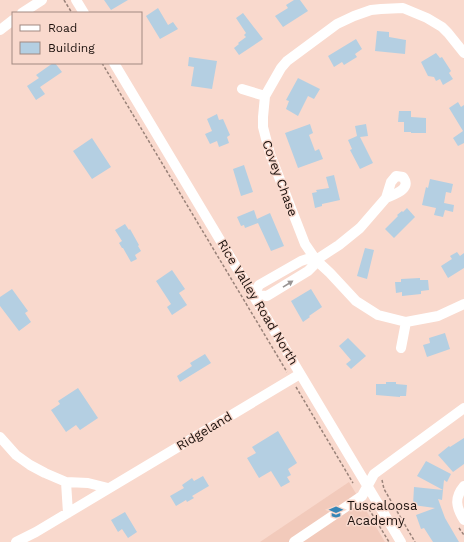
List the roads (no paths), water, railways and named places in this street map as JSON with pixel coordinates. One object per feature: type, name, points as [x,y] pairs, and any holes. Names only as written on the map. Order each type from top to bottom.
[{"type":"street","points":[[24,12],[42,0]]},
{"type":"street","points":[[76,0],[83,12]]},
{"type":"street","points":[[405,4],[442,27],[454,39],[464,53]]},
{"type":"street","name":"Covey Chase","points":[[405,4],[371,10],[354,16],[338,24],[287,61],[281,68],[265,96],[262,117],[263,127],[270,154],[305,244],[316,260],[356,301],[363,307],[378,315],[406,322],[438,316],[464,304]]},
{"type":"street","points":[[0,30],[12,21]]},
{"type":"street","name":"Rice Valley Road North","points":[[115,64],[254,295],[296,376],[367,486],[400,542]]},
{"type":"street","points":[[242,89],[265,96]]},
{"type":"street","points":[[254,295],[267,296],[308,271],[316,260],[339,245],[360,228],[386,198]]},
{"type":"street","points":[[401,348],[406,322]]},
{"type":"street","name":"Ridgeland","points":[[16,542],[36,532],[296,376]]},
{"type":"street","points":[[294,542],[362,496],[374,474],[464,408]]},
{"type":"street","points":[[0,437],[16,455],[30,465],[66,482],[88,483],[108,488]]},
{"type":"street","points":[[66,482],[68,513]]},
{"type":"street","points":[[464,486],[458,494],[457,505],[464,520]]},
{"type":"place","name":"Tuscaloosa Academy","points":[[336,512]]}]
